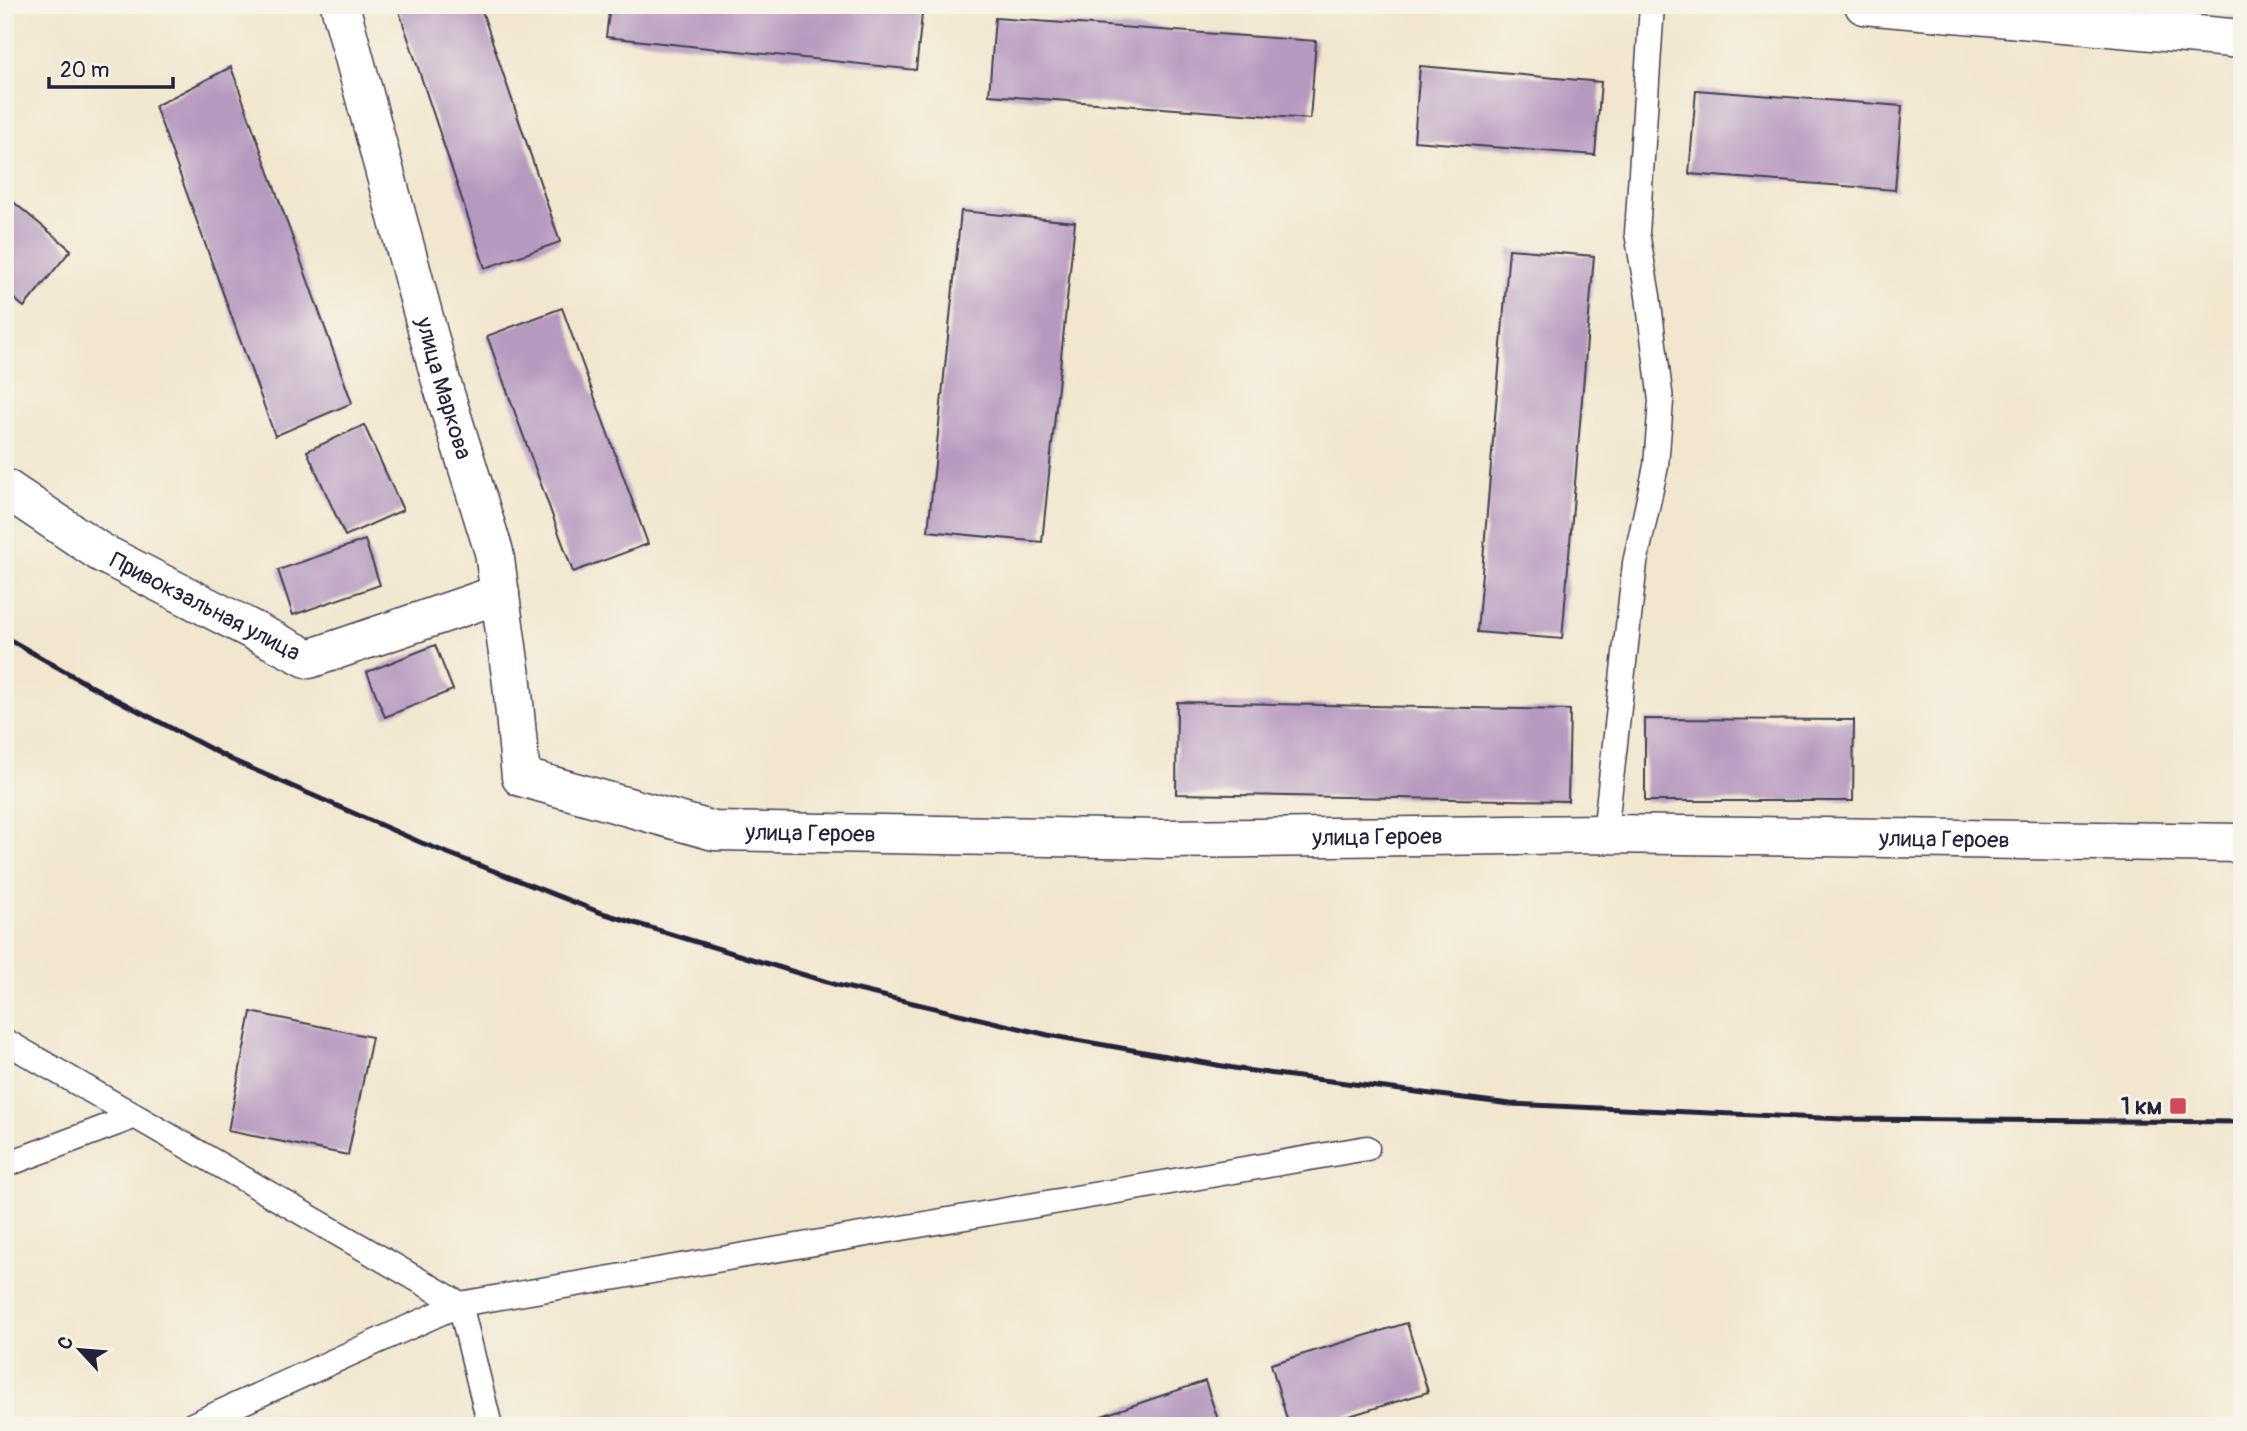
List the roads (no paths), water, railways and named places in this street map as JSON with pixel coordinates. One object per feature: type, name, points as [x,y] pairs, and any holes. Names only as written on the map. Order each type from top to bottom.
[{"type":"street","name":"улица Маркова","points":[[340,5],[441,381],[494,552],[512,683],[521,777]]},
{"type":"street","points":[[1864,5],[2242,39]]},
{"type":"street","name":"Привокзальная улица","points":[[5,488],[100,552],[309,659],[500,594]]},
{"type":"street","name":"улица Героев","points":[[521,777],[714,831],[1161,839],[1605,834],[2242,843]]},
{"type":"lane","points":[[1605,834],[1635,563],[1656,466],[1661,401],[1637,233],[1651,5]]},
{"type":"lane","points":[[5,1041],[460,1304],[490,1426]]},
{"type":"lane","points":[[5,1165],[133,1117]]},
{"type":"lane","points":[[190,1426],[460,1304],[1367,1148]]},
{"type":"railway","points":[[5,637],[87,684],[232,760],[422,843],[599,912],[837,985],[1048,1035],[1245,1070],[1510,1104],[1843,1119],[2242,1122]]},
{"type":"place","name":"1 км","points":[[2178,1106]]}]
